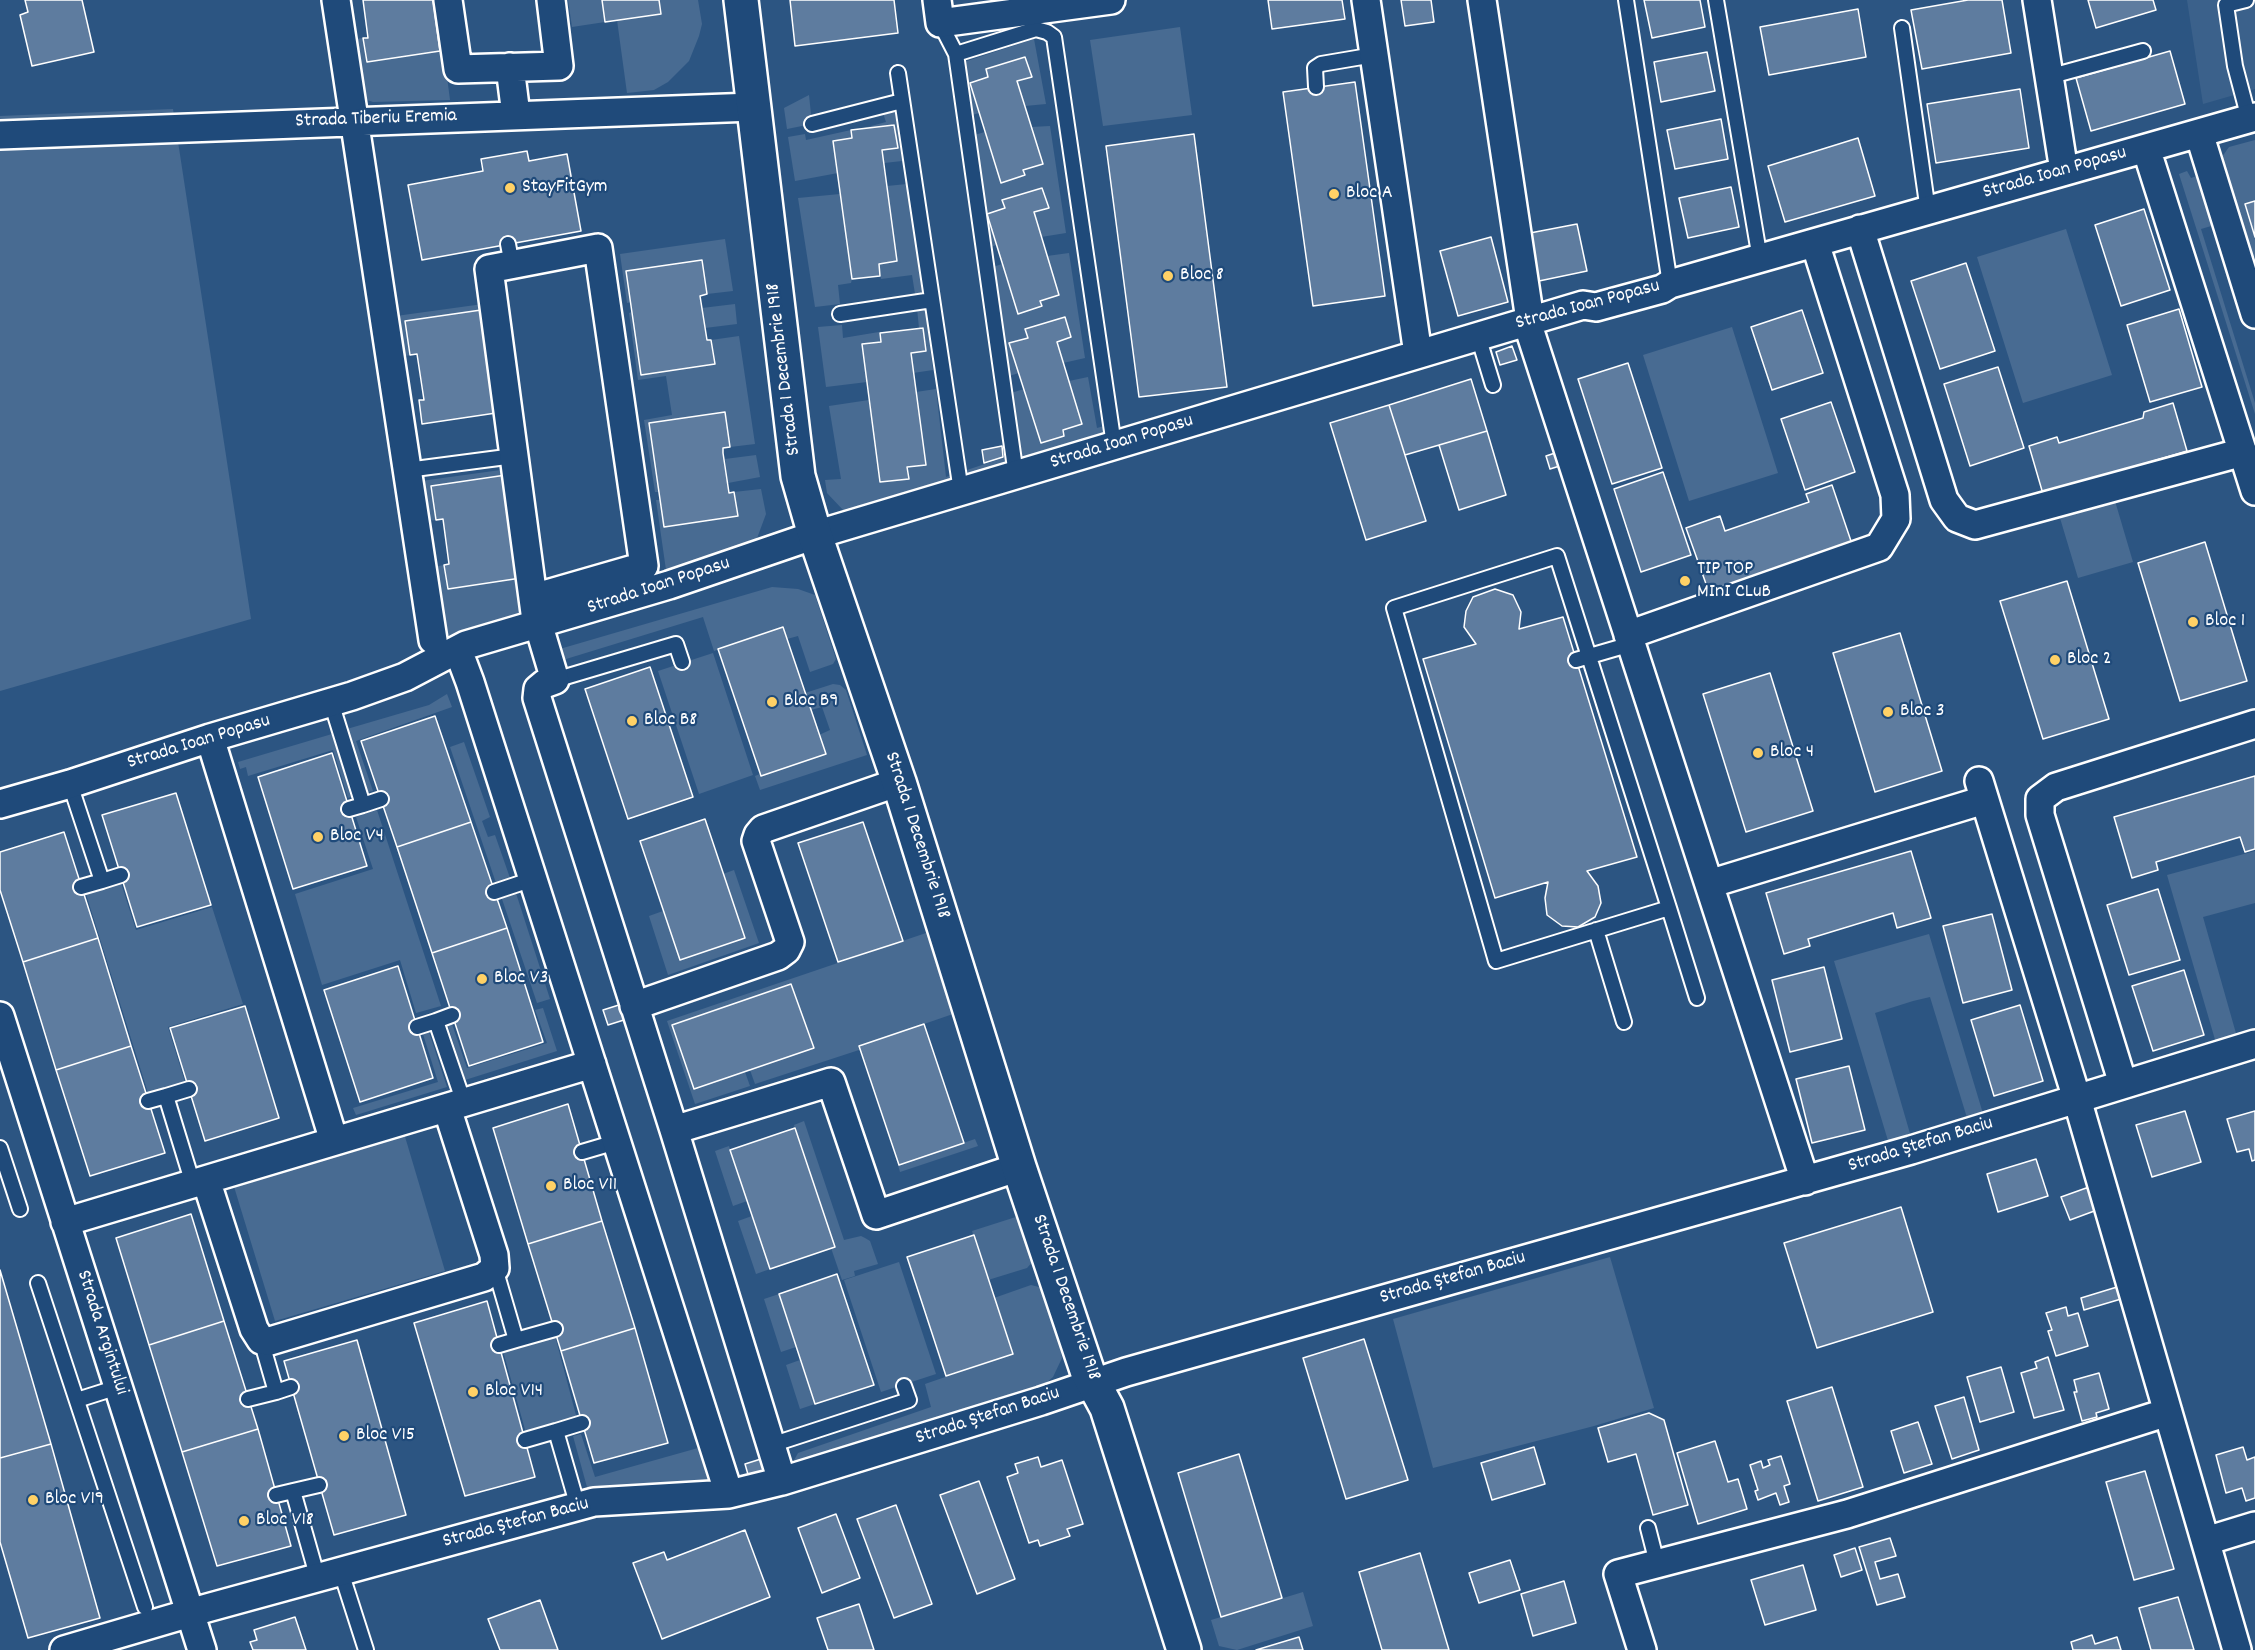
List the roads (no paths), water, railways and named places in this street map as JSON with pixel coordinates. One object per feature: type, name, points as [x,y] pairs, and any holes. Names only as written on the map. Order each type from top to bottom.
[{"type":"street","points":[[336,0],[433,640]]},
{"type":"street","points":[[448,0],[458,69],[559,66],[551,0]]},
{"type":"street","name":"Strada 1 Decembrie 1918","points":[[741,0],[798,476],[815,535],[899,782],[1020,1167],[1088,1373],[1107,1408],[1184,1650]]},
{"type":"street","points":[[938,12],[1111,0]]},
{"type":"street","points":[[1366,0],[1418,354]]},
{"type":"street","points":[[1482,0],[1529,321],[1805,1181]]},
{"type":"street","points":[[2037,0],[2064,171]]},
{"type":"street","points":[[510,67],[516,115]]},
{"type":"street","name":"Strada Tiberiu Eremia","points":[[0,135],[753,106]]},
{"type":"street","name":"Strada Ioan Popasu","points":[[0,804],[331,702],[405,677],[466,645],[669,585],[815,535],[1582,305],[1596,307],[1662,289],[1670,284],[2252,118]]},
{"type":"street","points":[[2199,133],[2255,314]]},
{"type":"street","points":[[2146,148],[2255,491]]},
{"type":"street","points":[[1860,230],[1944,500],[1957,518],[1975,525],[2243,452]]},
{"type":"street","points":[[1630,639],[1879,547],[1896,519],[1895,495],[1815,243]]},
{"type":"street","points":[[533,598],[644,566],[598,248],[510,254],[489,269],[533,598],[538,625],[555,680],[538,689],[537,698],[782,1481]]},
{"type":"street","points":[[458,650],[729,1494]]},
{"type":"street","points":[[2123,1084],[2040,814],[2040,799],[2056,787],[2255,724]]},
{"type":"street","points":[[210,738],[334,1141]]},
{"type":"street","points":[[634,1006],[778,956],[786,950],[790,942],[756,841],[758,835],[763,829],[899,782]]},
{"type":"street","points":[[1709,884],[1982,791],[2077,1099],[2237,1650]]},
{"type":"street","name":"Strada Argintului","points":[[1,1022],[202,1650]]},
{"type":"street","name":"Strada Ștefan Baciu","points":[[64,1650],[594,1502],[729,1494],[782,1481],[1243,1338],[1805,1181],[2255,1044]]},
{"type":"street","points":[[65,1222],[592,1064]]},
{"type":"street","points":[[674,1130],[831,1082],[876,1215],[1020,1167]]},
{"type":"street","points":[[199,1182],[254,1329],[261,1340],[270,1341],[484,1277],[495,1268],[494,1256],[455,1105]]},
{"type":"street","points":[[1642,1650],[1618,1574],[1847,1514],[2168,1412]]},
{"type":"street","points":[[2206,1541],[2255,1526]]},
{"type":"lane","points":[[1626,0],[1670,284]]},
{"type":"lane","points":[[2246,0],[2226,4],[2235,66],[2252,118]]},
{"type":"lane","points":[[1718,1],[1760,259]]},
{"type":"lane","points":[[938,12],[956,54],[1016,475]]},
{"type":"lane","points":[[1902,28],[1928,210]]},
{"type":"lane","points":[[956,54],[1036,29],[1054,37],[1114,445]]},
{"type":"lane","points":[[2049,78],[2143,51]]},
{"type":"lane","points":[[1316,87],[1316,68],[1321,64],[1374,56]]},
{"type":"lane","points":[[898,73],[961,491]]},
{"type":"lane","points":[[812,124],[902,101]]},
{"type":"lane","points":[[840,315],[932,300]]},
{"type":"lane","points":[[1478,336],[1493,385]]},
{"type":"lane","points":[[407,470],[514,456]]},
{"type":"lane","points":[[1669,908],[1496,961],[1394,608],[1557,556],[1582,658],[1669,908],[1697,998]]},
{"type":"lane","points":[[1582,658],[1630,639]]},
{"type":"lane","points":[[555,680],[676,644],[682,662]]},
{"type":"lane","points":[[331,702],[356,807],[381,799]]},
{"type":"lane","points":[[70,784],[102,881]]},
{"type":"lane","points":[[81,887],[121,875]]},
{"type":"lane","points":[[495,892],[533,879]]},
{"type":"lane","points":[[1596,930],[1624,1022]]},
{"type":"lane","points":[[417,1027],[453,1016]]},
{"type":"lane","points":[[436,1021],[455,1105]]},
{"type":"lane","points":[[148,1101],[189,1089]]},
{"type":"lane","points":[[166,1096],[199,1182]]},
{"type":"lane","points":[[582,1152],[616,1142]]},
{"type":"lane","points":[[0,1148],[20,1209]]},
{"type":"lane","points":[[495,1268],[516,1340]]},
{"type":"lane","points":[[38,1283],[145,1607]]},
{"type":"lane","points":[[499,1345],[555,1329]]},
{"type":"lane","points":[[261,1340],[276,1392]]},
{"type":"lane","points":[[771,1444],[909,1400],[904,1386]]},
{"type":"lane","points":[[77,1400],[118,1387]]},
{"type":"lane","points":[[248,1399],[291,1387]]},
{"type":"lane","points":[[525,1440],[582,1423]]},
{"type":"lane","points":[[556,1431],[578,1507]]},
{"type":"lane","points":[[276,1495],[319,1485]]},
{"type":"lane","points":[[294,1491],[330,1575],[366,1650]]},
{"type":"lane","points":[[1648,1528],[1658,1563]]},
{"type":"place","name":"StayFitGym","points":[[510,188]]},
{"type":"place","name":"Bloc A","points":[[1334,194]]},
{"type":"place","name":"Bloc 8","points":[[1168,276]]},
{"type":"place","name":"TIP TOP MInI CLuB","points":[[1685,581]]},
{"type":"place","name":"Bloc 1","points":[[2193,622]]},
{"type":"place","name":"Bloc 2","points":[[2055,660]]},
{"type":"place","name":"Bloc B9","points":[[772,702]]},
{"type":"place","name":"Bloc 3","points":[[1888,712]]},
{"type":"place","name":"Bloc B8","points":[[632,721]]},
{"type":"place","name":"Bloc 4","points":[[1758,753]]},
{"type":"place","name":"Bloc V4","points":[[318,837]]},
{"type":"place","name":"Bloc V3","points":[[482,979]]},
{"type":"place","name":"Bloc V11","points":[[551,1186]]},
{"type":"place","name":"Bloc V14","points":[[473,1392]]},
{"type":"place","name":"Bloc V15","points":[[344,1436]]},
{"type":"place","name":"Bloc V19","points":[[33,1500]]},
{"type":"place","name":"Bloc V18","points":[[244,1521]]}]
